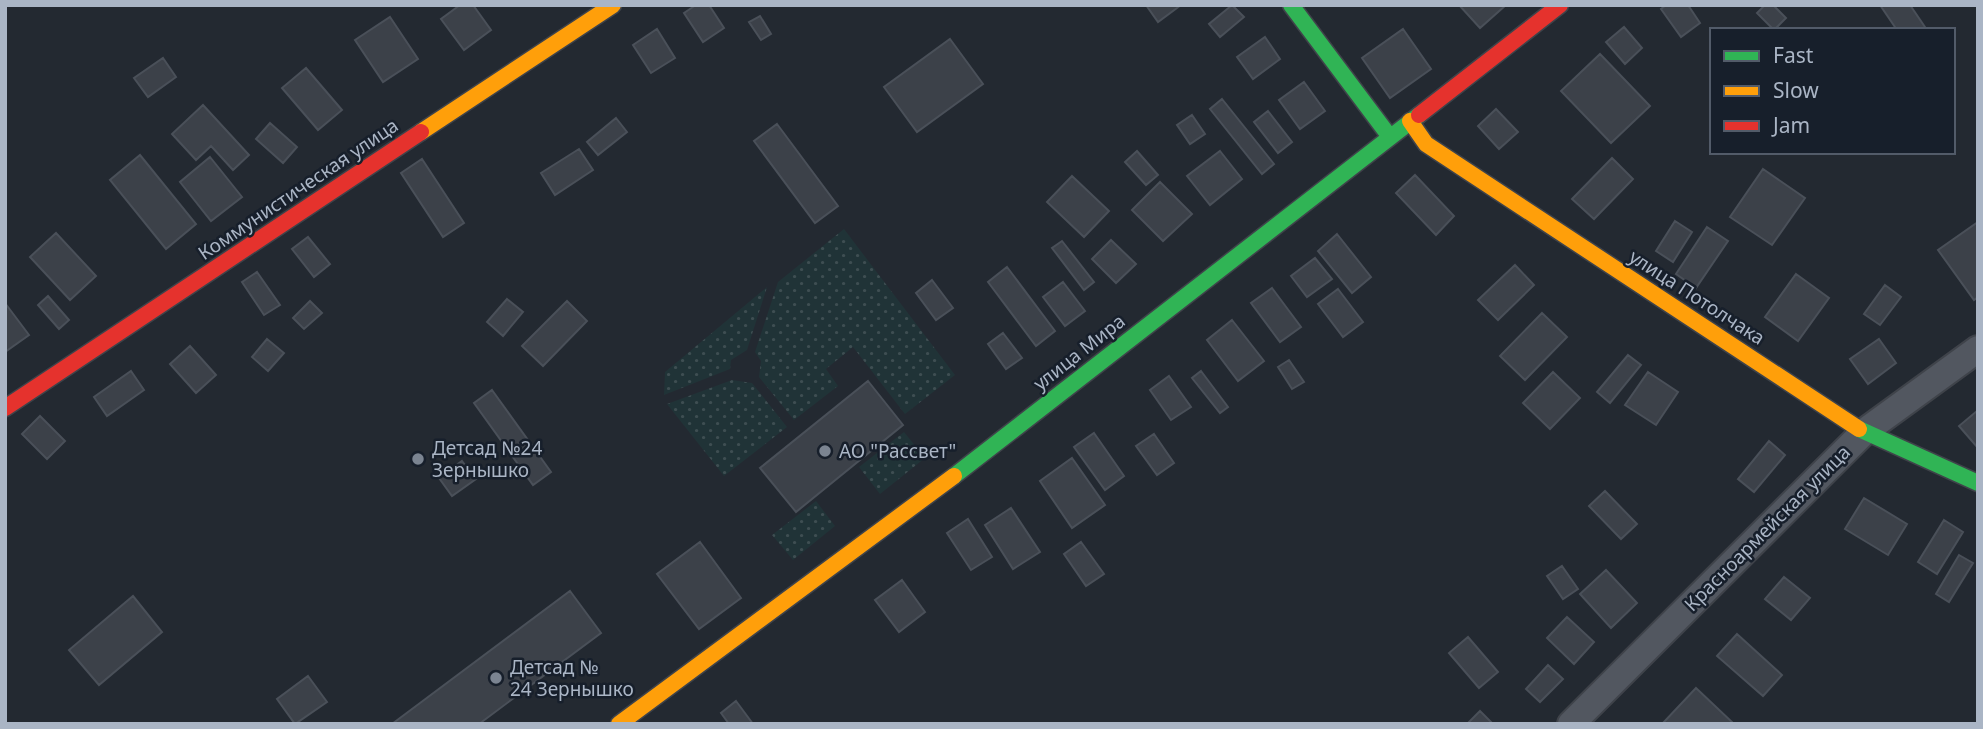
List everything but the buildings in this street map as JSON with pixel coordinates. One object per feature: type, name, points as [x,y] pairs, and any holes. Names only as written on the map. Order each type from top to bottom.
[{"type":"street","name":"Коммунистическая улица","points":[[5,408],[613,5]]},
{"type":"street","points":[[1291,5],[1390,137]]},
{"type":"street","name":"улица Мира","points":[[619,724],[907,512],[1560,5]]},
{"type":"street","name":"улица Потолчака","points":[[1410,121],[1426,144],[1864,432],[1978,483]]},
{"type":"street","name":"Красноармейская улица","points":[[1571,724],[1864,432],[1978,349]]},
{"type":"green space","points":[[844,229],[955,375],[905,414],[853,347],[826,369],[838,386],[794,420],[759,377],[761,361],[755,352],[778,282]]},
{"type":"green space","points":[[767,287],[747,350],[731,360],[730,369],[664,395],[665,372]]},
{"type":"green space","points":[[732,380],[752,383],[787,427],[724,476],[667,404]]},
{"type":"green space","points":[[904,432],[925,458],[880,494],[859,467]]},
{"type":"green space","points":[[816,501],[835,526],[793,560],[772,535]]},
{"type":"traffic: fast","points":[[1291,5],[1390,137]]},
{"type":"traffic: fast","points":[[954,476],[1419,115]]},
{"type":"traffic: fast","points":[[1859,429],[1978,483]]},
{"type":"traffic: slow","points":[[421,132],[613,5]]},
{"type":"traffic: slow","points":[[1410,121],[1426,144],[1859,429]]},
{"type":"traffic: slow","points":[[619,724],[954,476]]},
{"type":"traffic: jam","points":[[1419,115],[1560,5]]},
{"type":"traffic: jam","points":[[5,408],[421,132]]},
{"type":"place","name":"АО \"Рассвет\"","points":[[825,451]]},
{"type":"place","name":"Детсад №24 Зернышко","points":[[418,459]]},
{"type":"place","name":"Детсад № 24 Зернышко","points":[[496,678]]}]
